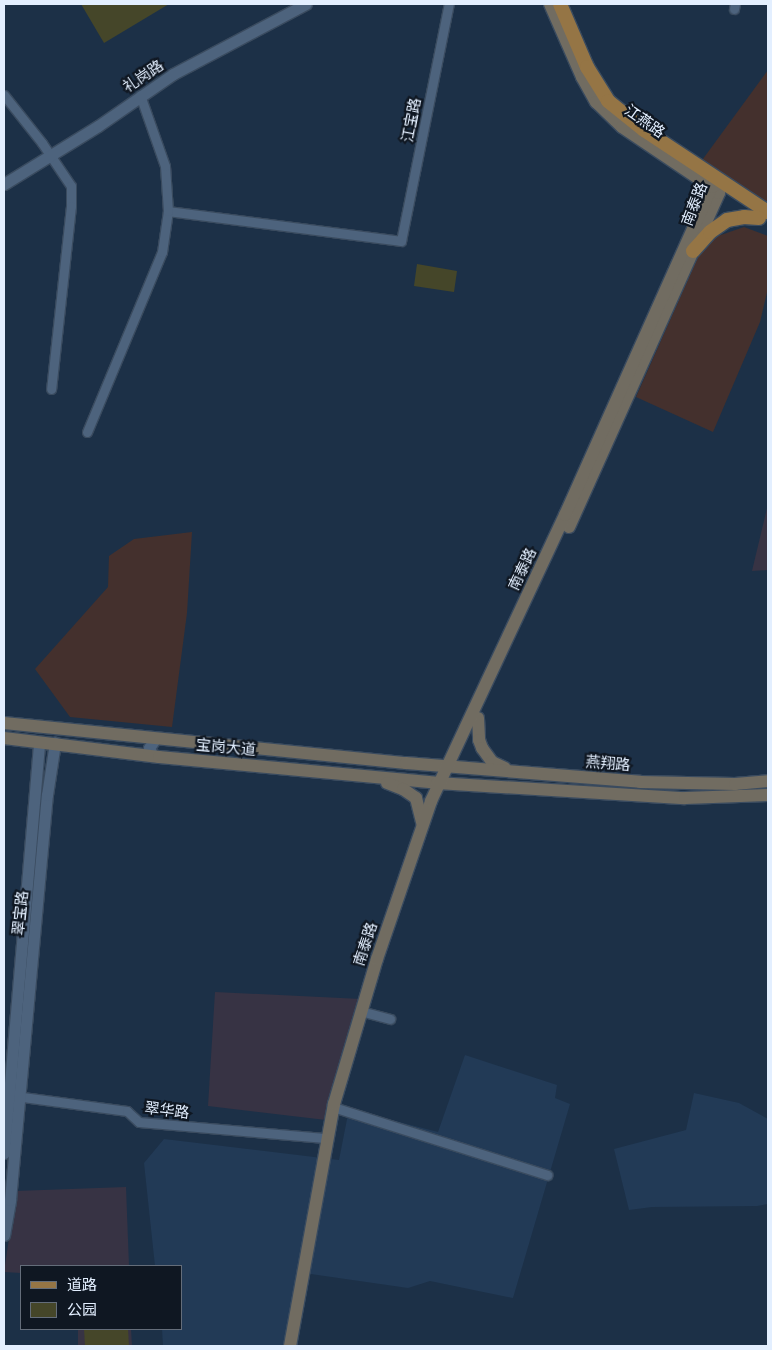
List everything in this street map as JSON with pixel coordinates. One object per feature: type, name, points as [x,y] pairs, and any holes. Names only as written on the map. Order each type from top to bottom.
[{"type":"main road","name":"江燕路","points":[[550,4],[582,78],[596,102],[622,127],[765,218]]},
{"type":"main road","name":"江燕路","points":[[560,4],[587,67],[608,101],[717,187]]},
{"type":"main road","name":"南泰路","points":[[450,766],[478,718],[608,442],[692,251],[717,187]]},
{"type":"main road","name":"南泰路","points":[[290,1346],[327,1138],[377,959],[422,827],[717,187]]},
{"type":"main road","points":[[692,251],[710,232],[727,220],[744,217],[765,218]]},
{"type":"main road","points":[[478,718],[479,740],[486,755],[492,762],[512,770]]},
{"type":"main road","name":"宝岗大道","points":[[4,723],[123,736],[450,766]]},
{"type":"main road","name":"宝岗大道","points":[[4,738],[153,756],[442,783]]},
{"type":"main road","name":"燕翔路","points":[[450,766],[682,784],[735,784],[768,781]]},
{"type":"main road","points":[[371,777],[403,789],[416,798],[422,816],[422,827]]},
{"type":"main road","name":"南泰路","points":[[296,1346],[336,1108],[442,783]]},
{"type":"main road","name":"燕翔路","points":[[442,783],[686,798],[768,795]]},
{"type":"street","name":"礼岗路","points":[[4,184],[98,126],[186,66],[306,4]]},
{"type":"street","name":"江宝路","points":[[168,211],[401,241],[449,4]]},
{"type":"street","points":[[4,95],[51,156],[71,186],[71,206],[51,389]]},
{"type":"street","points":[[87,432],[162,252],[168,211],[165,166],[140,96]]},
{"type":"street","points":[[119,752],[127,747],[128,743],[123,736]]},
{"type":"street","points":[[153,756],[149,748],[155,739]]},
{"type":"street","name":"翠宝路","points":[[4,1235],[10,1200],[14,1096],[38,742]]},
{"type":"street","name":"翠宝路","points":[[4,1153],[14,1096],[47,794],[55,743]]},
{"type":"street","points":[[403,780],[410,771],[406,763]]},
{"type":"street","points":[[489,785],[490,769]]},
{"type":"street","points":[[368,1013],[390,1019]]},
{"type":"street","name":"翠华路","points":[[14,1096],[127,1112],[139,1122],[327,1138]]},
{"type":"street","points":[[336,1108],[548,1175]]},
{"type":"shaded area","points":[[768,70],[768,204],[700,163]]},
{"type":"shaded area","points":[[744,227],[768,236],[768,288],[760,322],[713,432],[636,397],[701,250],[715,237]]},
{"type":"shaded area","points":[[768,504],[768,570],[752,571]]},
{"type":"shaded area","points":[[192,532],[187,613],[172,727],[70,717],[35,669],[108,587],[109,556],[134,539]]},
{"type":"shaded area","points":[[215,992],[361,999],[326,1120],[208,1106]]},
{"type":"shaded area","points":[[465,1055],[557,1085],[555,1098],[570,1104],[513,1298],[430,1281],[408,1288],[297,1272],[283,1346],[163,1346],[162,1330],[182,1330],[182,1265],[155,1265],[144,1163],[164,1139],[339,1160],[349,1109],[438,1132]]},
{"type":"shaded area","points":[[694,1093],[739,1103],[768,1119],[768,1204],[757,1206],[652,1207],[629,1210],[614,1149],[686,1130]]},
{"type":"shaded area","points":[[126,1187],[129,1265],[20,1265],[20,1273],[4,1272],[16,1191]]},
{"type":"shaded area","points":[[78,1330],[131,1330],[132,1346],[78,1346]]},
{"type":"green space","points":[[81,4],[169,4],[104,43]]},
{"type":"green space","points":[[417,264],[457,271],[454,292],[414,286]]},
{"type":"green space","points":[[84,1330],[128,1330],[129,1346],[85,1346]]}]
